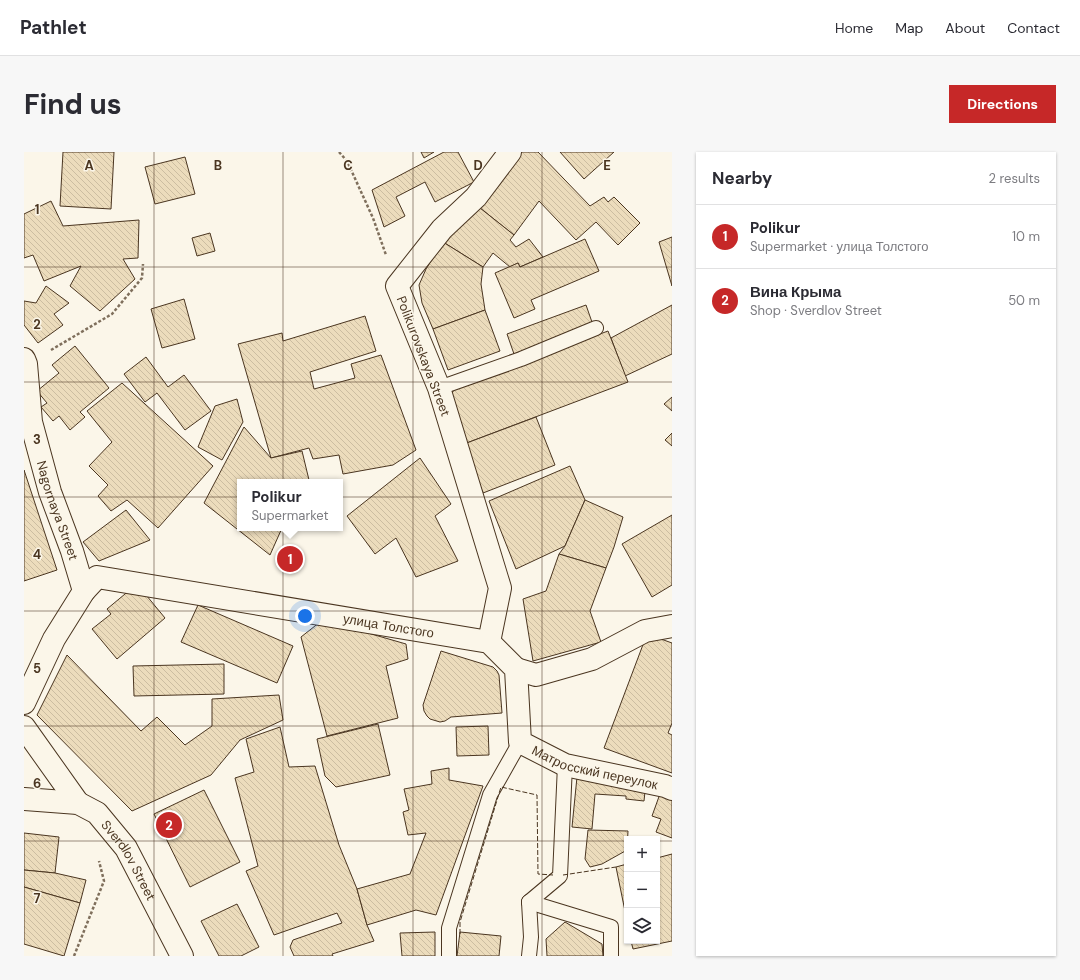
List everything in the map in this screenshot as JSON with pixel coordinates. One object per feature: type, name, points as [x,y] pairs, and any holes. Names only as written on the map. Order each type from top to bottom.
[{"type":"street","name":"Polikurovskaya Street","points":[[489,642],[500,588],[440,388],[397,286],[442,229],[476,196],[510,152]]},
{"type":"street","name":"Nagornaya Street","points":[[25,362],[31,422],[50,492],[72,551],[84,591]]},
{"type":"street","name":"улица Толстого","points":[[24,702],[54,639],[84,591],[97,577],[489,642]]},
{"type":"street","points":[[489,642],[516,669],[536,675],[592,659],[645,631],[672,626]]},
{"type":"street","points":[[516,669],[520,742]]},
{"type":"street","points":[[24,727],[78,803]]},
{"type":"street","name":"Матросский переулок","points":[[520,742],[565,765],[665,786],[672,789]]},
{"type":"street","name":"Sverdlov Street","points":[[24,799],[78,803],[97,813],[126,848],[182,956]]},
{"type":"lane","points":[[440,388],[596,328]]},
{"type":"lane","points":[[449,956],[449,928],[490,795],[520,742]]},
{"type":"lane","points":[[529,902],[560,876],[565,765]]},
{"type":"lane","points":[[529,902],[531,938],[529,956]]},
{"type":"lane","points":[[529,902],[611,927],[611,956]]},
{"type":"path","points":[[339,152],[346,161],[373,218],[397,286]]},
{"type":"path","points":[[25,362],[112,314],[142,278],[143,264]]},
{"type":"path","points":[[74,956],[104,881],[98,859]]},
{"type":"building","points":[[63,152],[114,152],[111,209],[60,206]]},
{"type":"building","points":[[421,152],[434,152],[424,158]]},
{"type":"building","points":[[444,152],[458,152],[474,182],[435,202],[425,182],[396,197],[405,216],[384,227],[372,190]]},
{"type":"building","points":[[519,152],[538,152],[590,206],[604,197],[608,202],[614,197],[640,223],[618,245],[596,222],[576,240],[539,201],[514,235],[480,208]]},
{"type":"building","points":[[560,152],[614,152],[584,179]]},
{"type":"building","points":[[185,157],[195,194],[155,204],[145,167]]},
{"type":"building","points":[[51,201],[63,226],[139,220],[138,258],[123,259],[135,279],[100,311],[70,286],[81,266],[44,281],[33,255],[24,258],[24,214]]},
{"type":"building","points":[[480,208],[514,235],[510,240],[516,247],[529,239],[543,257],[520,267],[518,263],[510,267],[493,253],[483,267],[443,242]]},
{"type":"building","points":[[210,233],[215,251],[197,256],[192,238]]},
{"type":"building","points":[[672,237],[672,286],[659,242]]},
{"type":"building","points":[[585,239],[599,271],[531,300],[535,309],[514,318],[495,273],[518,263],[520,267]]},
{"type":"building","points":[[443,242],[483,267],[481,284],[485,310],[433,329],[422,303],[419,285],[426,269]]},
{"type":"building","points":[[46,286],[69,303],[54,314],[63,325],[38,343],[24,325],[24,301],[36,303]]},
{"type":"building","points":[[184,299],[195,339],[162,348],[151,309]]},
{"type":"building","points":[[586,305],[593,325],[514,354],[507,334]]},
{"type":"building","points":[[672,305],[672,354],[625,376],[611,338]]},
{"type":"building","points":[[485,310],[500,351],[448,370],[433,329]]},
{"type":"building","points":[[365,316],[376,351],[310,372],[314,389],[355,378],[351,364],[381,355],[416,450],[393,465],[343,474],[339,455],[313,459],[309,448],[271,458],[238,344],[282,333],[283,341]]},
{"type":"building","points":[[608,331],[628,382],[464,444],[448,400],[455,388]]},
{"type":"building","points":[[75,346],[109,388],[80,412],[85,417],[70,430],[59,416],[53,421],[41,407],[47,403],[37,391],[59,373],[52,365]]},
{"type":"building","points":[[146,357],[168,387],[184,375],[211,411],[185,430],[157,393],[145,402],[124,374]]},
{"type":"building","points":[[122,383],[213,466],[158,528],[127,500],[111,511],[98,496],[108,485],[89,466],[112,442],[87,411]]},
{"type":"building","points":[[672,397],[672,411],[664,404]]},
{"type":"building","points":[[237,399],[243,422],[222,460],[198,447],[215,406]]},
{"type":"building","points":[[536,417],[555,465],[483,493],[464,444]]},
{"type":"building","points":[[244,427],[271,458],[302,451],[309,479],[237,479],[237,529],[204,503]]},
{"type":"building","points":[[672,433],[672,446],[665,440]]},
{"type":"building","points":[[420,458],[451,504],[435,516],[458,561],[416,577],[396,538],[375,554],[347,516]]},
{"type":"building","points":[[570,466],[585,500],[565,546],[516,569],[489,501]]},
{"type":"building","points":[[24,470],[57,570],[24,581]]},
{"type":"building","points":[[585,500],[623,517],[606,568],[559,554],[565,546]]},
{"type":"building","points":[[126,510],[150,540],[99,561],[83,542]]},
{"type":"building","points":[[672,515],[672,585],[652,597],[622,544]]},
{"type":"building","points":[[240,531],[281,531],[270,555]]},
{"type":"building","points":[[559,554],[606,568],[590,611],[601,642],[533,661],[523,599],[546,591]]},
{"type":"building","points":[[137,584],[165,618],[117,659],[92,629],[111,614],[107,609]]},
{"type":"building","points":[[198,605],[293,646],[277,683],[181,642]]},
{"type":"building","points":[[320,622],[354,629],[406,644],[408,659],[386,666],[398,718],[327,736],[301,637]]},
{"type":"building","points":[[647,634],[672,643],[672,723],[668,733],[672,735],[672,773],[604,748]]},
{"type":"building","points":[[441,651],[493,667],[497,671],[499,675],[502,713],[451,717],[440,722],[430,719],[427,716],[423,705]]},
{"type":"building","points":[[67,655],[141,731],[157,717],[185,745],[212,726],[212,699],[279,695],[283,720],[240,740],[211,775],[132,811],[37,715]]},
{"type":"building","points":[[224,664],[224,694],[134,696],[133,666]]},
{"type":"building","points":[[378,724],[390,775],[336,787],[325,776],[317,739]]},
{"type":"building","points":[[488,726],[489,755],[457,756],[456,727]]},
{"type":"building","points":[[280,727],[289,767],[315,766],[339,845],[357,889],[367,925],[374,941],[332,954],[333,956],[294,956],[290,947],[293,940],[342,923],[337,913],[274,935],[246,871],[258,866],[235,778],[254,772],[246,739]]},
{"type":"building","points":[[449,768],[449,780],[483,786],[436,915],[416,910],[367,925],[357,889],[410,874],[426,833],[408,835],[403,812],[409,810],[404,789],[432,784],[431,771]]},
{"type":"building","points":[[577,777],[646,782],[644,801],[626,799],[626,796],[595,794],[592,829],[572,827]]},
{"type":"building","points":[[204,790],[240,862],[190,887],[154,814]]},
{"type":"building","points":[[661,791],[672,795],[672,838],[656,832],[661,819],[652,816]]},
{"type":"building","points":[[588,830],[628,831],[628,836],[624,836],[624,852],[602,864],[590,867],[585,859]]},
{"type":"building","points":[[24,833],[59,837],[55,873],[24,870]]},
{"type":"building","points":[[672,854],[672,941],[660,943],[660,872],[660,857]]},
{"type":"building","points":[[624,865],[624,906],[616,867]]},
{"type":"building","points":[[24,870],[55,873],[86,880],[80,903],[24,887]]},
{"type":"building","points":[[24,887],[80,903],[64,956],[24,944]]},
{"type":"building","points":[[237,904],[259,947],[241,956],[219,956],[201,921]]},
{"type":"building","points":[[565,922],[602,944],[603,956],[547,956],[546,939]]},
{"type":"building","points":[[435,932],[435,956],[402,956],[400,933]]},
{"type":"building","points":[[460,932],[501,936],[499,956],[457,956]]},
{"type":"building","points":[[632,944],[657,944],[633,949]]},
{"type":"fence","points":[[460,934],[460,922],[501,787],[537,795],[538,874],[553,875]]},
{"type":"fence","points":[[563,875],[616,867]]},
{"type":"place","name":"Polikur","points":[[290,559]]},
{"type":"place","name":"Вина Крыма","points":[[169,825]]}]
